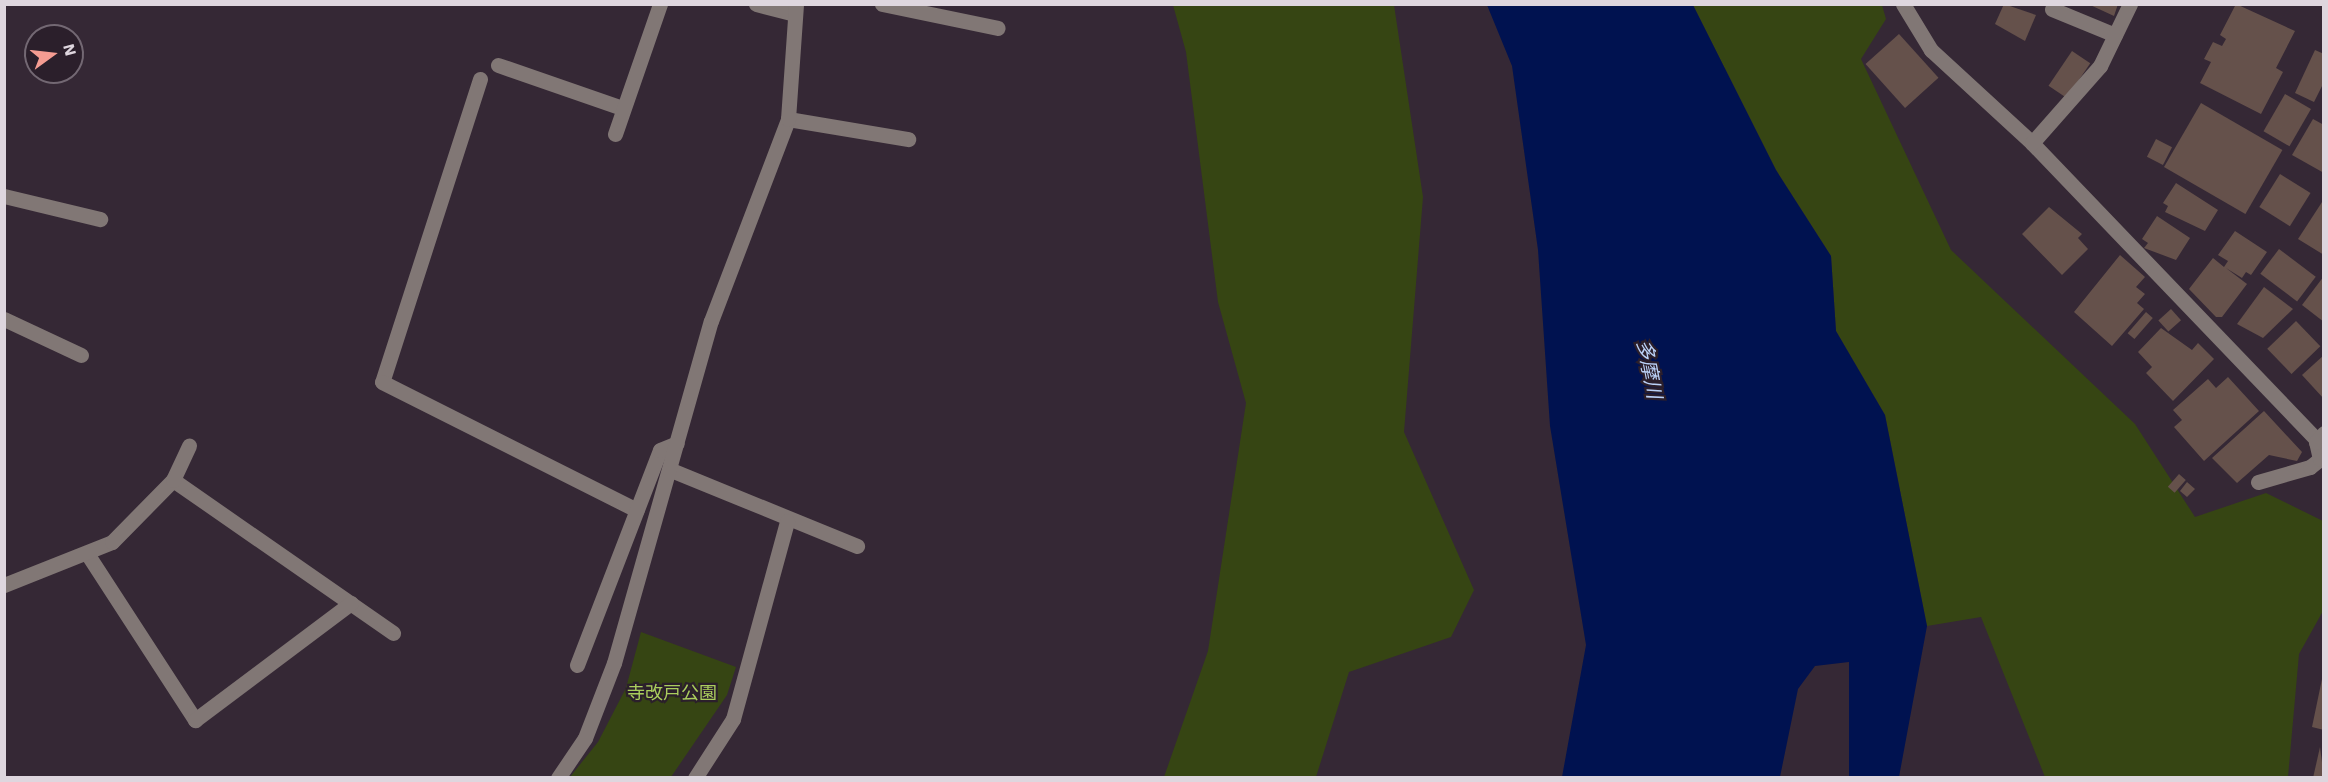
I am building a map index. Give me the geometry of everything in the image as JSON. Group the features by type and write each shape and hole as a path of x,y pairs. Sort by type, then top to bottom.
{"street":[{"path":"615,134 622,108 660,4"},
{"path":"558,777 585,738 614,663 671,470 711,321 788,119 795,9 756,4"},
{"path":"882,4 998,28"},
{"path":"1903,4 1931,50 2032,143 2321,441 2320,459 2310,467 2258,482"},
{"path":"2032,143 2100,66 2130,4"},
{"path":"2052,9 2115,35"},
{"path":"498,65 622,108"},
{"path":"480,79 382,382 637,510"},
{"path":"788,119 908,139"},
{"path":"4,196 100,219"},
{"path":"4,319 81,355"},
{"path":"578,665 660,450 678,443"},
{"path":"4,585 88,555 112,542 173,480 189,446"},
{"path":"671,470 787,520 857,546"},
{"path":"173,480 393,633"},
{"path":"695,777 733,719 787,520"},
{"path":"88,555 195,720 351,603"}],"green space":[{"path":"1173,5 1394,5 1423,197 1404,432 1474,590 1451,637 1349,672 1316,777 1164,777 1208,651 1246,403 1218,302 1186,52"},
{"path":"1693,5 1882,5 1886,19 1861,59 1951,250 2135,424 2195,517 2266,493 2323,521 2323,611 2299,654 2288,777 2045,777 1981,617 1927,626 1885,415 1836,331 1831,256 1776,170"},
{"name":"寺改戸公園","path":"641,632 736,667 727,695 671,777 570,777 598,742 626,688"}],"water":[{"name":"多摩川","path":"1487,5 1693,5 1776,170 1831,256 1836,331 1885,415 1927,626 1899,777 1849,777 1849,662 1815,666 1798,689 1780,777 1562,777 1586,645 1550,426 1538,250 1512,66"}],"building":[{"path":"2004,4 2036,15 2025,41 1995,24"},
{"path":"2088,4 2118,4 2114,16"},
{"path":"2236,4 2295,31 2276,68 2283,72 2261,114 2200,83 2211,62 2204,59 2213,42 2222,46 2226,39 2220,35"},
{"path":"1899,34 1938,78 1905,108 1866,64"},
{"path":"2315,50 2324,54 2324,82 2314,102 2295,93"},
{"path":"2072,51 2090,63 2067,98 2049,86"},
{"path":"2285,94 2311,109 2289,146 2264,131"},
{"path":"2201,103 2282,150 2245,214 2164,167"},
{"path":"2313,119 2324,125 2324,173 2292,155"},
{"path":"2156,139 2172,147 2163,165 2147,157"},
{"path":"2280,174 2311,193 2290,226 2259,207"},
{"path":"2176,183 2218,210 2205,231 2165,212 2168,206 2163,203"},
{"path":"2324,199 2324,255 2298,239"},
{"path":"2049,207 2082,234 2078,238 2088,249 2062,275 2022,234"},
{"path":"2157,216 2190,238 2176,260 2144,248 2148,243 2142,239"},
{"path":"2235,231 2267,252 2251,275 2246,272 2242,278 2226,268 2247,284 2222,317 2216,317 2189,289 2213,258 2224,267 2228,261 2218,255"},
{"path":"2279,249 2316,277 2297,301 2260,274"},
{"path":"2120,255 2145,277 2136,287 2145,294 2137,303 2144,309 2112,346 2074,312"},
{"path":"2324,276 2324,322 2302,305"},
{"path":"2264,287 2293,309 2263,338 2237,324"},
{"path":"2171,309 2181,320 2168,332 2158,320"},
{"path":"2146,312 2153,318 2134,339 2128,333"},
{"path":"2296,321 2320,346 2292,374 2267,349"},
{"path":"2161,328 2192,350 2198,343 2214,359 2173,401 2146,373 2152,367 2138,352"},
{"path":"2324,355 2324,399 2302,375"},
{"path":"2228,377 2259,411 2204,461 2174,427 2182,420 2173,410 2208,379 2216,388"},
{"path":"2264,411 2302,452 2297,461 2269,455 2237,483 2212,458"},
{"path":"2179,474 2186,480 2175,493 2168,487"},
{"path":"2187,482 2195,489 2187,497 2180,491"},
{"path":"2322,679 2324,679 2324,730 2312,727"},
{"path":"2320,747 2324,778 2313,778"}]}
